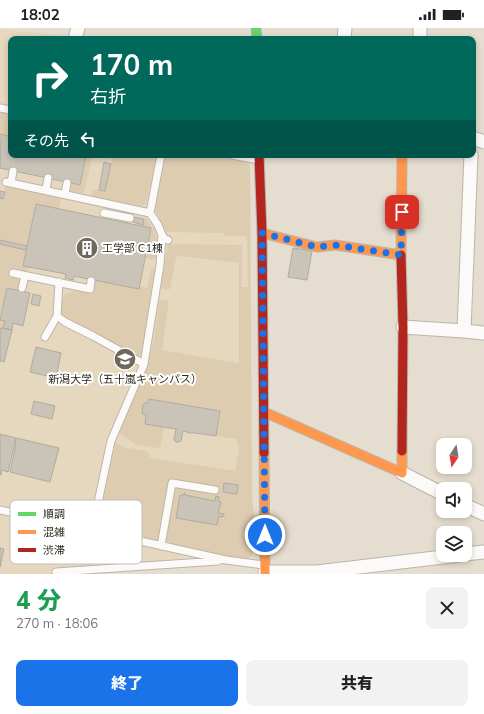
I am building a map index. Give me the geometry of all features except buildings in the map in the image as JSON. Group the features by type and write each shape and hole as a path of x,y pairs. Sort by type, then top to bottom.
{"street":[{"path":"259,158 262,233 265,570 317,572 436,558"},
{"path":"402,158 402,473"},
{"path":"464,330 470,158"},
{"path":"262,233 317,247 335,245 401,255"},
{"path":"403,327 464,330 484,333"},
{"path":"264,412 402,473 436,490"},
{"path":"472,508 484,514"},
{"path":"472,553 484,552"}],"lane":[{"path":"150,213 160,158"},
{"path":"14,171 9,182 150,213 165,237 144,364 111,441 99,500"},
{"path":"46,190 48,178"},
{"path":"65,194 67,183"},
{"path":"106,203 103,215 130,218"},
{"path":"12,273 28,274 77,282 90,289 91,282"},
{"path":"22,288 28,274"},
{"path":"45,337 57,316 56,279"},
{"path":"57,316 65,322 144,364"},
{"path":"162,546 172,483 215,490"},
{"path":"0,510 10,512"},
{"path":"142,542 265,570"},
{"path":"56,574 56,572 226,560"}],"shaded area":[{"name":"新潟大学（五十嵐キャンパス）","path":"0,29 67,36 8,36 8,158 250,158 252,492 255,542 254,551 251,557 244,559 187,549 183,560 142,563 142,500 10,500 10,564 118,564 52,568 53,574 0,574"},
{"path":"0,110 8,111 8,136 1,134 0,137"},
{"path":"86,158 91,158 84,192 79,194 71,192 71,183 80,185"},
{"path":"108,158 156,158 148,196 144,205 138,207 93,197 93,189 105,191 112,159"},
{"path":"165,158 230,158 245,161 250,167 252,492 255,534 251,557 244,559 224,557 142,538 142,500 103,500 116,443 126,448 147,451 151,458 235,471 239,448 236,439 216,436 220,411 149,399 148,403 143,405 142,413 164,427 160,447 156,448 137,445 119,433 132,399 146,370 154,340 159,301 166,300 169,302 162,350 239,363 239,263 180,256 176,257 170,289 164,289 161,286 168,244 242,245 242,287 248,287 247,236 224,236 224,233 166,232 156,212","holes":["224,483 238,486 237,494 223,492","184,493 185,495 215,501 219,497 218,501 221,502 218,513 224,516 219,516 217,525 176,518 180,495 184,495"]},
{"path":"8,186 61,197 59,209 36,204 27,246 0,240 0,198 3,199 5,188"},
{"path":"146,218 155,232 159,248 156,258 152,260 145,258 151,228 142,226 144,219"},
{"path":"0,244 26,250 23,265 28,267 27,272 11,269 9,277 20,280 20,287 19,291 7,288 0,320"},
{"path":"152,268 154,273 143,348 140,356 136,356 72,324 61,312 61,300 67,294 71,292 92,291 95,280 138,289 139,286 147,288"},
{"path":"0,320 5,321 3,328 0,328"}],"traffic: fast":[{"path":"256,28 257,36"}],"traffic: slow":[{"path":"262,233 317,247 335,245 401,255 402,158"},
{"path":"264,412 402,473 402,451"},
{"path":"264,453 265,574"}],"traffic: jam":[{"path":"259,158 262,233 264,453"},
{"path":"401,255 403,327 402,451"}],"place":[{"name":"工学部 C1棟","path":"87,248"},
{"name":"新潟大学（五十嵐キャンパス）","path":"125,359"}],"route":[{"path":"265,535 262,233 317,247 335,245 401,255 402,212"}]}
